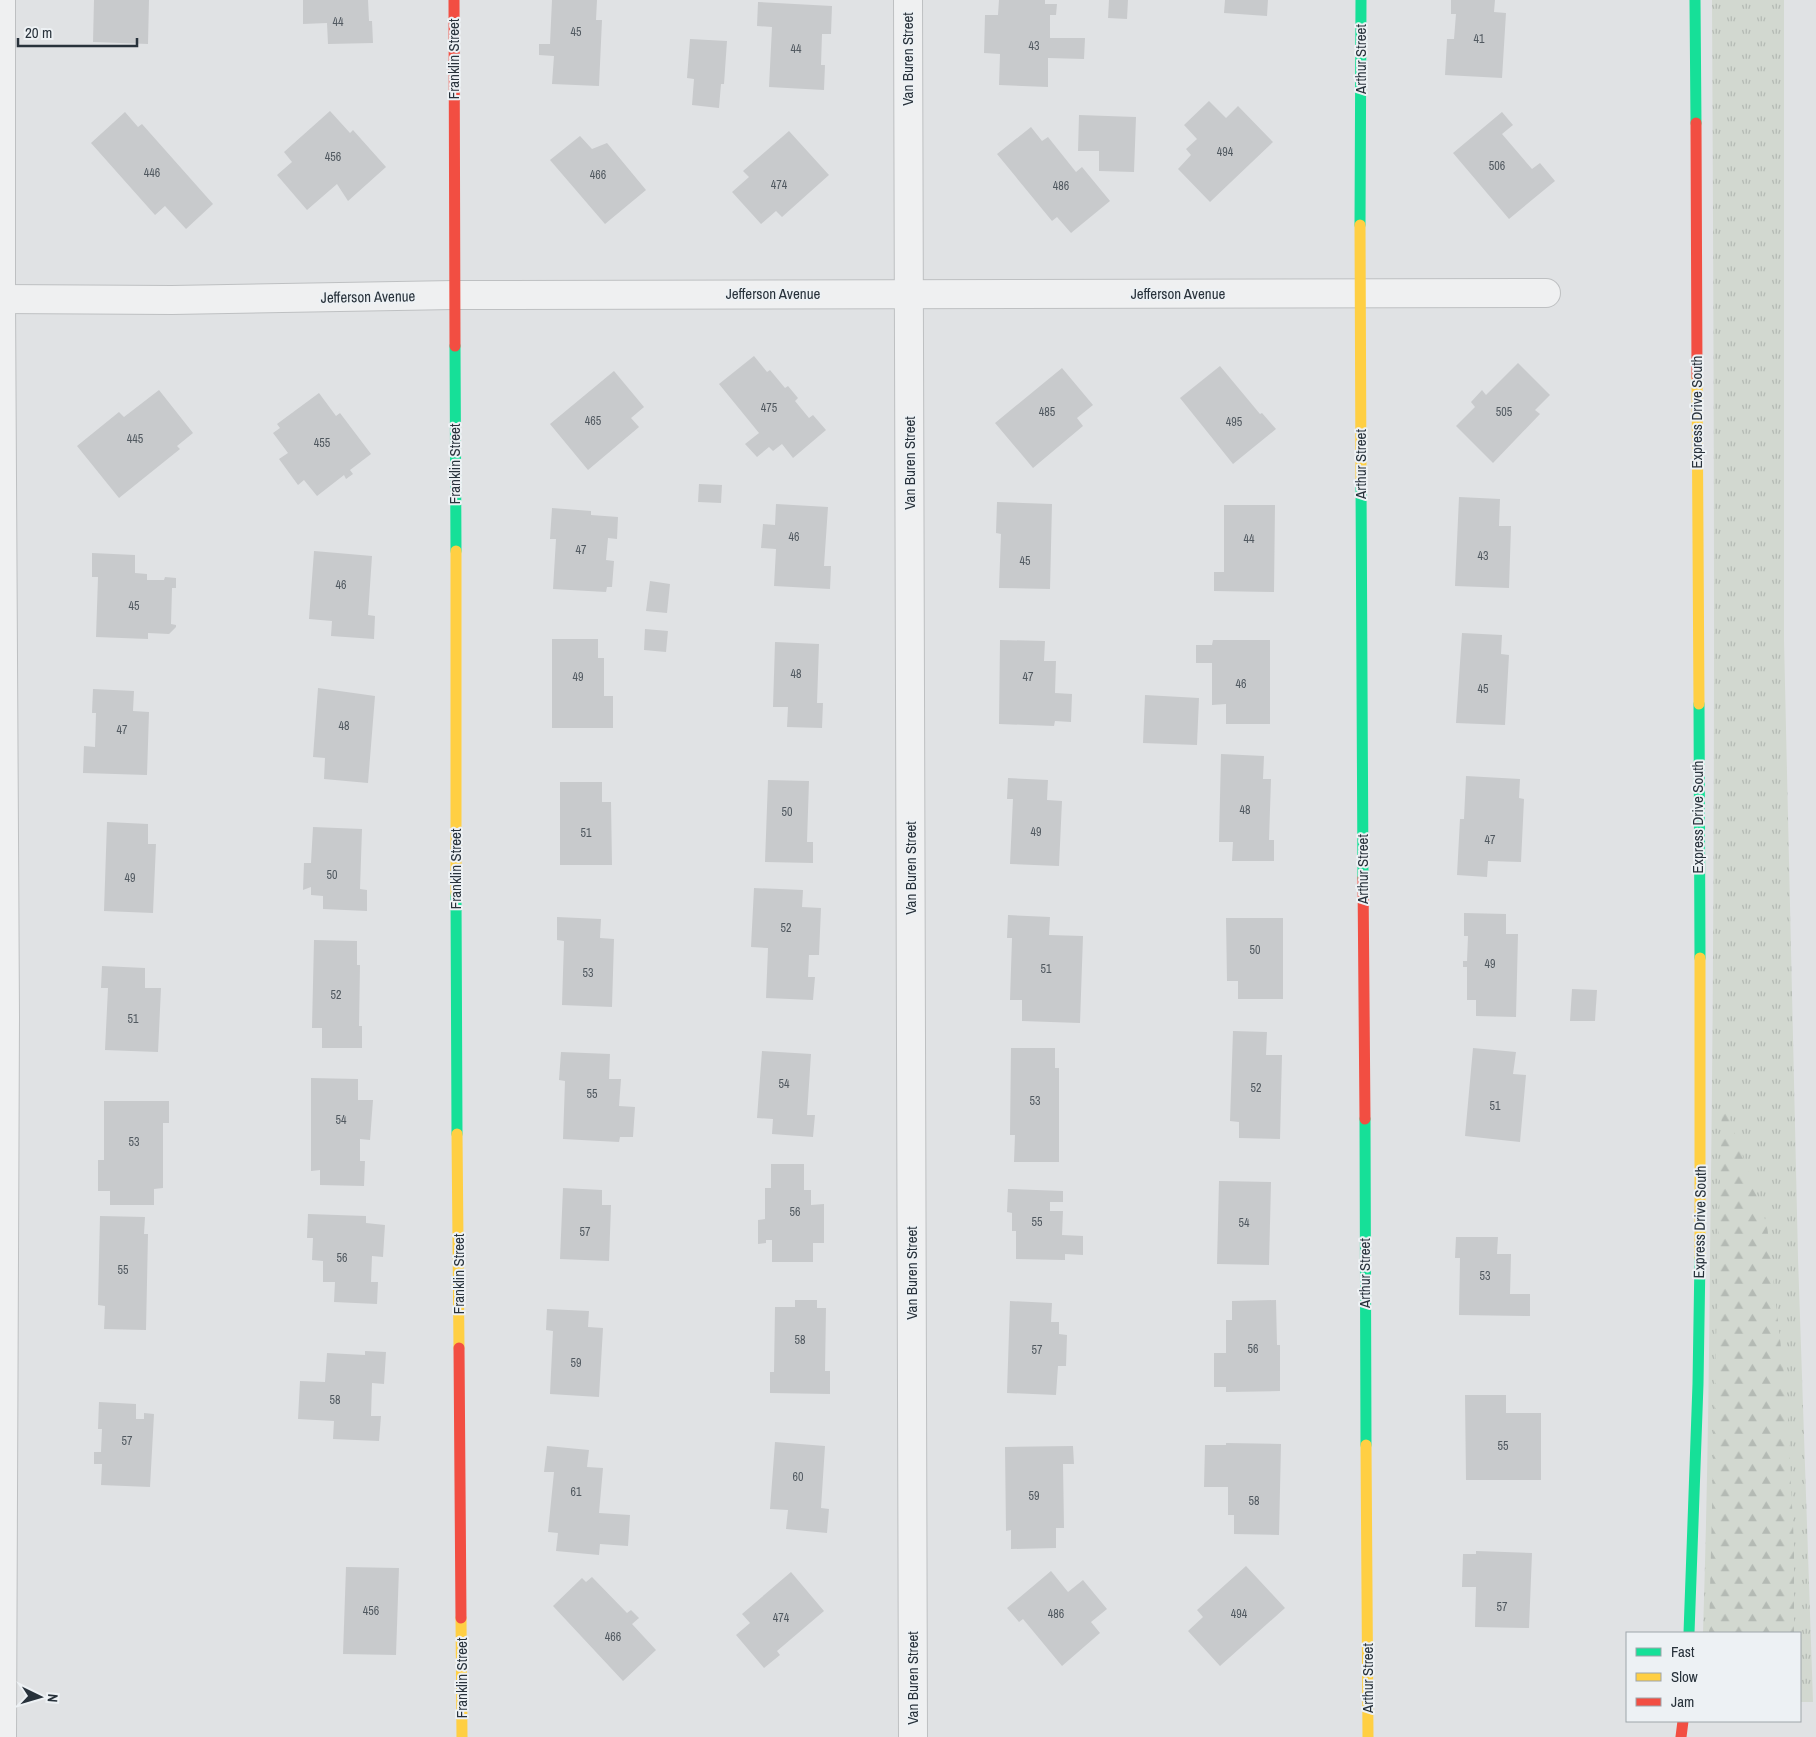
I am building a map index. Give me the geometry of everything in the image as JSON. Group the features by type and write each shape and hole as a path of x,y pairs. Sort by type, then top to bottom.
{"street":[{"path":"1,0 0,299 5,1016 2,1737"},
{"name":"Franklin Street","path":"454,0 457,1076 462,1737"},
{"name":"Van Buren Street","path":"908,0 913,1737"},
{"name":"Arthur Street","path":"1361,0 1360,294 1368,1737"},
{"name":"Express Drive South","path":"1689,1632 1698,1384 1701,1159 1695,0"},
{"name":"Jefferson Avenue","path":"0,299 172,300 454,296 1546,293"},
{"path":"1681,1737 1683,1722"}],"green space":[{"path":"1712,0 1784,0 1784,640 1798,1258 1813,1702 1801,1702 1801,1632 1703,1632 1712,1099 1714,471"},
{"path":"1722,1097 1767,1225 1787,1400 1794,1546 1794,1632 1709,1632"}],"building":[{"path":"94,0 149,0 148,44 93,42"},
{"path":"303,0 368,0 369,21 372,21 373,43 328,44 327,23 303,24"},
{"path":"552,0 597,0 596,20 602,20 599,86 552,84 554,56 539,55 539,44 550,44"},
{"path":"999,0 1045,0 1045,4 1057,4 1056,15 1050,15 1050,38 1085,38 1084,59 1048,58 1048,87 999,85 1000,54 984,53 985,15 998,15"},
{"path":"1109,0 1128,0 1127,19 1108,18"},
{"path":"1225,0 1268,0 1267,16 1224,13"},
{"path":"1451,0 1495,0 1494,12 1506,13 1502,78 1445,75 1447,39 1454,39 1456,14 1451,14"},
{"path":"758,2 832,6 831,34 822,34 821,65 825,65 824,90 769,87 772,27 757,26"},
{"path":"690,39 727,41 724,84 721,84 719,108 692,105 694,79 687,78"},
{"path":"1209,101 1226,118 1238,106 1273,142 1210,202 1178,169 1191,155 1186,149 1197,139 1184,125"},
{"path":"330,111 350,133 353,130 386,167 348,201 337,184 307,210 277,175 292,162 284,152"},
{"path":"125,112 138,127 142,124 213,204 186,229 165,206 155,215 91,143"},
{"path":"1502,112 1513,125 1502,134 1532,169 1540,163 1555,181 1509,219 1453,153"},
{"path":"1079,115 1136,117 1134,172 1099,171 1099,151 1078,151"},
{"path":"1031,127 1042,141 1048,137 1076,172 1082,167 1110,201 1071,233 1057,217 1052,221 997,154"},
{"path":"789,131 829,175 782,217 776,211 761,224 732,192 749,177 743,171"},
{"path":"580,136 592,149 607,143 646,190 605,224 550,160"},
{"path":"754,356 767,372 770,370 785,388 788,386 798,398 795,401 809,418 813,415 826,430 793,458 782,444 773,451 769,447 757,457 745,444 759,433 719,384"},
{"path":"1518,363 1550,395 1535,410 1540,414 1493,463 1456,426 1475,407 1471,402 1482,390 1486,395"},
{"path":"1220,366 1260,414 1262,413 1276,429 1233,464 1180,398"},
{"path":"1062,368 1093,405 1077,418 1083,426 1033,468 995,423"},
{"path":"614,371 644,407 631,418 639,427 588,470 550,424"},
{"path":"159,390 193,433 177,446 180,449 119,498 77,446 119,412 124,417"},
{"path":"319,393 336,416 340,413 371,454 350,470 353,474 346,479 344,475 317,496 304,480 298,485 279,459 288,453 273,433 280,428 277,424"},
{"path":"699,484 722,485 721,503 698,502"},
{"path":"1459,497 1500,499 1499,526 1511,526 1509,588 1455,586"},
{"path":"997,502 1052,504 1050,589 999,588 1001,534 996,533"},
{"path":"776,504 828,507 824,566 831,566 830,589 774,586 776,549 761,548 763,524 775,525"},
{"path":"1224,505 1275,505 1274,592 1214,591 1214,572 1224,572"},
{"path":"552,508 591,511 591,515 618,517 617,539 608,538 606,560 614,561 612,587 607,587 606,592 553,589 556,539 550,539"},
{"path":"314,551 372,556 368,615 375,616 374,639 331,636 332,621 309,619"},
{"path":"92,553 135,555 135,573 147,574 147,580 164,580 165,577 176,578 176,588 172,588 171,624 176,625 176,627 169,634 148,633 148,639 96,637 98,577 92,577"},
{"path":"650,581 670,584 667,613 646,611"},
{"path":"645,629 668,631 666,652 644,650"},
{"path":"1462,633 1502,635 1501,654 1509,655 1505,725 1456,723"},
{"path":"552,639 598,639 598,658 604,658 604,696 613,696 613,728 552,728"},
{"path":"1000,640 1045,641 1044,661 1056,661 1055,693 1072,694 1071,722 1055,721 1054,726 999,724"},
{"path":"1213,640 1270,640 1270,724 1226,724 1226,704 1212,705 1212,663 1196,663 1196,645 1212,645"},
{"path":"775,642 819,644 817,703 823,703 822,728 787,727 788,707 773,707"},
{"path":"318,688 375,696 368,783 324,779 325,758 313,757"},
{"path":"93,689 134,691 133,711 149,712 147,775 83,773 84,746 95,747 96,713 92,713"},
{"path":"1145,695 1199,698 1197,745 1143,743"},
{"path":"1221,754 1264,756 1263,779 1271,779 1269,840 1274,840 1274,861 1232,861 1233,842 1219,842"},
{"path":"1466,776 1520,779 1519,798 1524,799 1521,862 1488,861 1487,877 1457,875 1460,819 1464,819"},
{"path":"1008,778 1048,780 1047,800 1062,801 1059,866 1010,864 1013,799 1007,799"},
{"path":"768,780 809,781 807,842 813,842 813,863 765,862"},
{"path":"560,782 602,782 602,802 611,802 612,865 560,865"},
{"path":"107,822 148,824 148,844 156,844 153,913 104,911"},
{"path":"313,827 362,829 360,889 367,890 367,911 323,909 323,896 311,895 311,887 303,890 304,863 311,863"},
{"path":"754,888 803,890 802,907 821,908 819,955 809,955 808,977 815,977 813,1000 766,998 768,948 751,947"},
{"path":"1464,913 1506,914 1506,934 1518,934 1516,1017 1476,1016 1476,1000 1467,1000 1467,967 1463,967 1463,961 1467,961 1468,936 1464,936"},
{"path":"1008,915 1050,917 1049,935 1083,936 1080,1023 1022,1021 1022,1000 1010,1000 1012,938 1007,938"},
{"path":"557,917 601,919 600,938 614,939 612,1007 562,1005 564,941 557,940"},
{"path":"1226,918 1283,918 1283,999 1238,999 1238,981 1227,981"},
{"path":"314,940 357,941 357,965 360,965 359,1026 362,1026 362,1048 322,1048 322,1028 312,1028"},
{"path":"102,966 145,968 145,988 161,988 158,1052 105,1050 108,988 101,988"},
{"path":"1572,989 1597,990 1595,1021 1570,1021"},
{"path":"1233,1031 1267,1032 1266,1055 1282,1055 1280,1139 1239,1138 1239,1122 1230,1121"},
{"path":"1011,1048 1055,1048 1055,1068 1059,1068 1059,1162 1014,1162 1015,1135 1010,1135"},
{"path":"1473,1048 1516,1052 1513,1074 1526,1075 1520,1142 1465,1136"},
{"path":"762,1051 811,1054 807,1115 815,1115 813,1137 772,1134 773,1119 757,1118"},
{"path":"561,1052 610,1054 609,1079 621,1079 619,1106 635,1107 633,1137 620,1137 619,1142 563,1139 565,1081 559,1080"},
{"path":"311,1078 358,1079 358,1100 373,1100 370,1140 360,1139 360,1161 365,1161 364,1186 320,1185 320,1170 311,1171"},
{"path":"104,1101 169,1101 169,1123 163,1123 163,1188 154,1189 154,1205 110,1205 110,1191 98,1191 98,1160 104,1160"},
{"path":"771,1164 804,1164 804,1190 811,1190 811,1205 824,1204 824,1243 813,1243 813,1262 772,1262 772,1240 766,1240 766,1243 758,1244 758,1220 765,1219 765,1188 771,1188"},
{"path":"1219,1181 1271,1182 1269,1265 1217,1264"},
{"path":"563,1188 602,1190 602,1205 611,1205 609,1261 560,1259"},
{"path":"1008,1189 1063,1191 1063,1202 1050,1202 1050,1211 1063,1211 1062,1235 1083,1236 1083,1255 1065,1254 1065,1260 1016,1259 1016,1231 1012,1231 1012,1213 1007,1212"},
{"path":"308,1214 366,1216 366,1223 385,1225 383,1257 372,1256 371,1282 378,1282 377,1304 334,1302 335,1282 323,1282 323,1261 312,1260 313,1238 307,1238"},
{"path":"100,1216 145,1217 144,1234 148,1234 146,1330 104,1329 105,1306 98,1305"},
{"path":"1456,1237 1498,1237 1497,1254 1511,1254 1510,1294 1530,1294 1530,1316 1459,1315 1460,1258 1455,1258"},
{"path":"795,1300 817,1300 817,1308 826,1308 825,1371 830,1371 830,1394 770,1393 770,1372 774,1372 775,1307 795,1307"},
{"path":"1276,1300 1277,1345 1280,1345 1280,1391 1226,1392 1226,1387 1214,1387 1214,1353 1226,1353 1226,1320 1232,1320 1232,1301"},
{"path":"1010,1301 1052,1303 1051,1322 1059,1322 1059,1334 1067,1335 1066,1366 1058,1366 1056,1395 1007,1393"},
{"path":"547,1309 589,1311 588,1327 603,1328 599,1397 550,1394 553,1331 546,1330"},
{"path":"365,1351 386,1352 384,1384 372,1383 371,1416 381,1416 379,1441 333,1439 334,1421 298,1419 300,1381 325,1382 327,1353 365,1355"},
{"path":"1465,1395 1506,1395 1506,1413 1541,1413 1541,1480 1466,1480"},
{"path":"99,1402 136,1404 136,1419 144,1419 144,1413 154,1414 150,1487 101,1485 102,1464 94,1464 94,1452 101,1452 102,1429 98,1429"},
{"path":"775,1442 825,1446 821,1508 829,1509 827,1533 786,1529 788,1510 770,1509"},
{"path":"1226,1443 1281,1444 1279,1535 1234,1534 1234,1515 1228,1515 1228,1487 1204,1487 1205,1445 1226,1445"},
{"path":"547,1446 589,1450 587,1467 603,1468 599,1513 630,1515 628,1546 600,1544 599,1555 556,1551 558,1533 548,1532 554,1472 544,1472"},
{"path":"1073,1446 1074,1464 1063,1464 1064,1528 1056,1528 1056,1548 1011,1549 1011,1530 1006,1531 1005,1447"},
{"path":"1476,1551 1532,1553 1529,1628 1475,1627 1476,1587 1462,1587 1463,1554 1476,1554"},
{"path":"1246,1566 1285,1608 1220,1666 1188,1631 1203,1617 1197,1610"},
{"path":"346,1567 399,1568 396,1655 343,1654"},
{"path":"1051,1571 1068,1592 1083,1580 1107,1609 1091,1622 1100,1633 1062,1666 1023,1619 1019,1622 1007,1608"},
{"path":"791,1572 824,1611 777,1651 780,1655 764,1668 736,1635 750,1623 742,1614"},
{"path":"592,1577 627,1613 631,1610 639,1618 632,1624 656,1650 623,1681 553,1606 582,1578 586,1582"}],"traffic: fast":[{"path":"1360,225 1361,0"},
{"path":"1695,0 1696,123"},
{"path":"455,346 456,551"},
{"path":"1361,482 1363,878"},
{"path":"1699,704 1700,958"},
{"path":"456,894 457,1134"},
{"path":"1365,1119 1366,1445"},
{"path":"1689,1632 1698,1384 1700,1258"}],"traffic: slow":[{"path":"1360,225 1361,482"},
{"path":"1697,377 1699,704"},
{"path":"456,551 456,894"},
{"path":"1700,958 1700,1258"},
{"path":"457,1134 459,1348"},
{"path":"1366,1445 1368,1737"},
{"path":"461,1618 462,1737"}],"traffic: jam":[{"path":"454,0 455,346"},
{"path":"1696,123 1697,377"},
{"path":"1363,878 1365,1119"},
{"path":"459,1348 461,1618"},
{"path":"1681,1737 1683,1722"}]}
